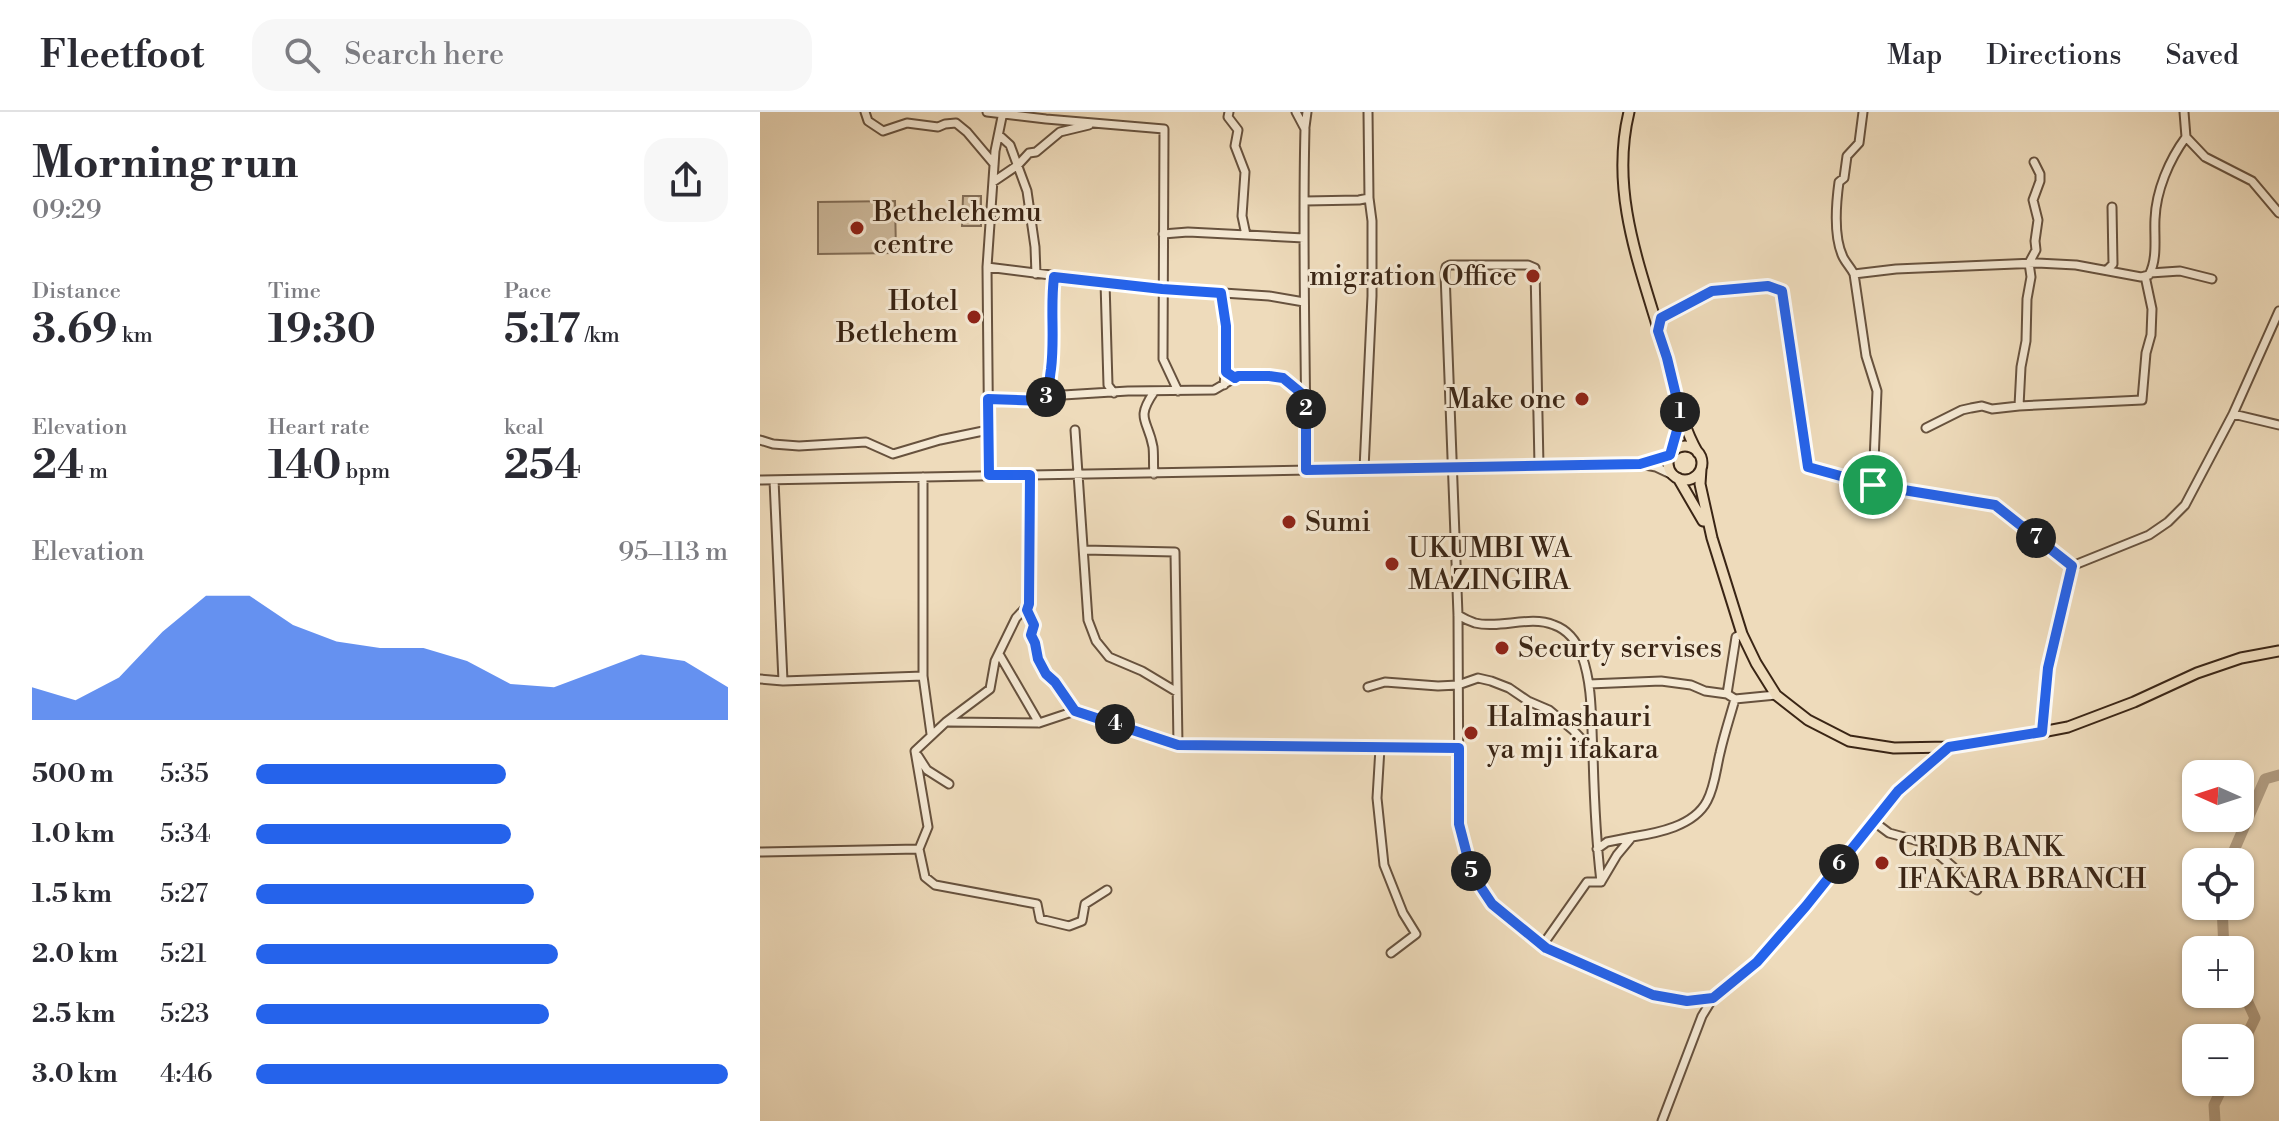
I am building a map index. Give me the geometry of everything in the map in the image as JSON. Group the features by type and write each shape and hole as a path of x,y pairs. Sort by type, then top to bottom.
{"main road":[{"path":"1629,112 1621,159 1624,198 1634,247 1681,416 1701,459 1702,494 1712,538 1742,634 1776,695 1821,728 1849,741 1894,748 1949,747 2068,727 2134,702 2197,673 2279,651"},
{"path":"1681,416 1668,464 1696,505 1712,538"},
{"path":"1671,454 1683,446 1698,453"},
{"path":"1677,477 1693,477 1701,469"}],"street":[{"path":"865,112 868,121 883,131 907,123 938,127 956,123 994,164"},
{"path":"987,112 1164,129 1163,359 1178,391"},
{"path":"1229,112 1228,117 1238,130 1235,146 1245,172 1242,216 1246,235"},
{"path":"1296,112 1305,129"},
{"path":"1306,470 1304,238 1307,112"},
{"path":"1364,469 1372,296 1368,112"},
{"path":"1863,112 1859,143 1847,156 1837,198 1841,254 1854,274 1866,356 1877,391 1873,485"},
{"path":"1926,428 1962,410 1982,406 1992,409 2142,400 2146,353 2151,335 2148,274 2153,267 2158,194 2186,137 2184,112"},
{"path":"989,475 987,267 994,164 1003,113"},
{"path":"993,182 1060,132 1090,124"},
{"path":"999,135 1010,145 1027,191 1036,274"},
{"path":"2186,137 2205,157 2252,181 2279,213"},
{"path":"2019,406 2031,277 2029,263 2036,250 2038,220 2033,200 2040,174 2034,162"},
{"path":"1305,201 1369,198"},
{"path":"2107,270 2113,264 2112,207"},
{"path":"1163,234 1188,232 1304,238"},
{"path":"1854,274 2029,263 2076,265 2141,277 2180,271 2212,279"},
{"path":"1539,466 1535,268 1528,265 1450,265 1445,273 1458,615 1459,824 1472,874 1492,904 1542,946 1653,995 1687,1001 1713,998"},
{"path":"987,267 1162,289 1269,296 1304,302"},
{"path":"988,399 1044,401 1047,396 1054,353 1054,277"},
{"path":"1105,282 1108,385 1114,393"},
{"path":"1658,331 1661,318 1712,291 1768,286 1782,291 1808,467 1873,485 1995,505 2072,566"},
{"path":"1221,293 1226,326 1224,385"},
{"path":"2072,566 2149,535 2185,505 2233,414 2279,311"},
{"path":"1226,372 1235,378"},
{"path":"1047,396 1214,390 1238,376 1269,376 1283,378 1306,397"},
{"path":"1154,392 1143,409 1144,424 1152,445 1154,474"},
{"path":"2233,414 2279,425"},
{"path":"760,440 799,446 866,442 893,454 988,430"},
{"path":"1075,430 1088,620 1096,641 1109,657 1142,671 1177,692"},
{"path":"1640,464 1671,454"},
{"path":"760,480 1640,464 1656,467 1677,477"},
{"path":"1030,475 1027,610 1034,625 1031,635 1046,674 1075,711"},
{"path":"923,477 923,676 931,734"},
{"path":"774,480 783,681"},
{"path":"1084,550 1175,552 1178,745"},
{"path":"2042,732 2048,668 2072,566"},
{"path":"915,751 931,734 990,689 995,661 1016,618 1029,604"},
{"path":"1458,615 1474,623 1554,624 1568,632 1575,641 1589,684 1601,882"},
{"path":"1727,694 1736,637 1742,634"},
{"path":"999,654 1039,723"},
{"path":"760,679 783,681 923,676"},
{"path":"1368,687 1385,682 1458,685 1478,678 1509,688 1549,710 1592,751"},
{"path":"1589,684 1681,682 1735,699 1776,695"},
{"path":"1597,849 1607,842 1666,831 1694,817 1707,803 1735,699"},
{"path":"946,722 1039,723 1075,711 1178,745 1459,748"},
{"path":"1662,1121 1702,1016 1713,998 1757,962 1898,791 1949,747"},
{"path":"1380,748 1377,798 1384,865 1403,913 1416,934 1391,953"},
{"path":"915,751 927,770 949,784"},
{"path":"915,751 928,827 919,849 925,877 935,885 1037,904 1040,919 1069,926 1082,921 1085,904 1107,890"},
{"path":"1873,821 1889,833 1930,847 1953,867 1960,879 1977,890"},
{"path":"1601,882 1632,837"},
{"path":"760,852 919,849"},
{"path":"1542,946 1587,882 1601,882"}],"shaded area":[{"path":"963,196 981,196 981,226 962,226"},
{"name":"Bethelehemu centre","path":"895,201 896,253 818,254 818,202"}],"waterway":[{"path":"2235,848 2265,779 2279,775"},
{"path":"2223,920 2223,936"},
{"path":"2250,1008 2255,1018 2252,1024"},
{"path":"2215,1121 2214,1105 2218,1096"}],"place":[{"name":"Bethelehemu centre","path":"857,228"},
{"name":"migration Office","path":"1533,276"},
{"name":"Hotel Betlehem","path":"974,317"},
{"name":"Make one","path":"1582,399"},
{"name":"Sumi","path":"1289,522"},
{"name":"UKUMBI WA MAZINGIRA","path":"1392,564"},
{"name":"Securty servises","path":"1502,648"},
{"name":"Halmashauri ya mji ifakara","path":"1471,733"},
{"name":"CRDB BANK IFAKARA BRANCH","path":"1882,863"}],"route":[{"path":"1054,277 1221,293 1226,326 1226,372 1235,378 1283,378 1306,397 1306,470 1640,464 1670,455 1679,430 1681,416 1658,331 1661,318 1712,291 1768,286 1782,291 1808,467 1873,485 1995,505 2072,566 2048,668 2042,732 1949,747 1898,791 1757,962 1713,998 1687,1001 1653,995 1546,948 1492,904 1472,874 1459,824 1459,748 1178,745 1075,711 1046,674 1031,635 1034,625 1027,610 1030,475 989,475 988,399 1044,401 1047,396 1054,353 1054,277"}]}
